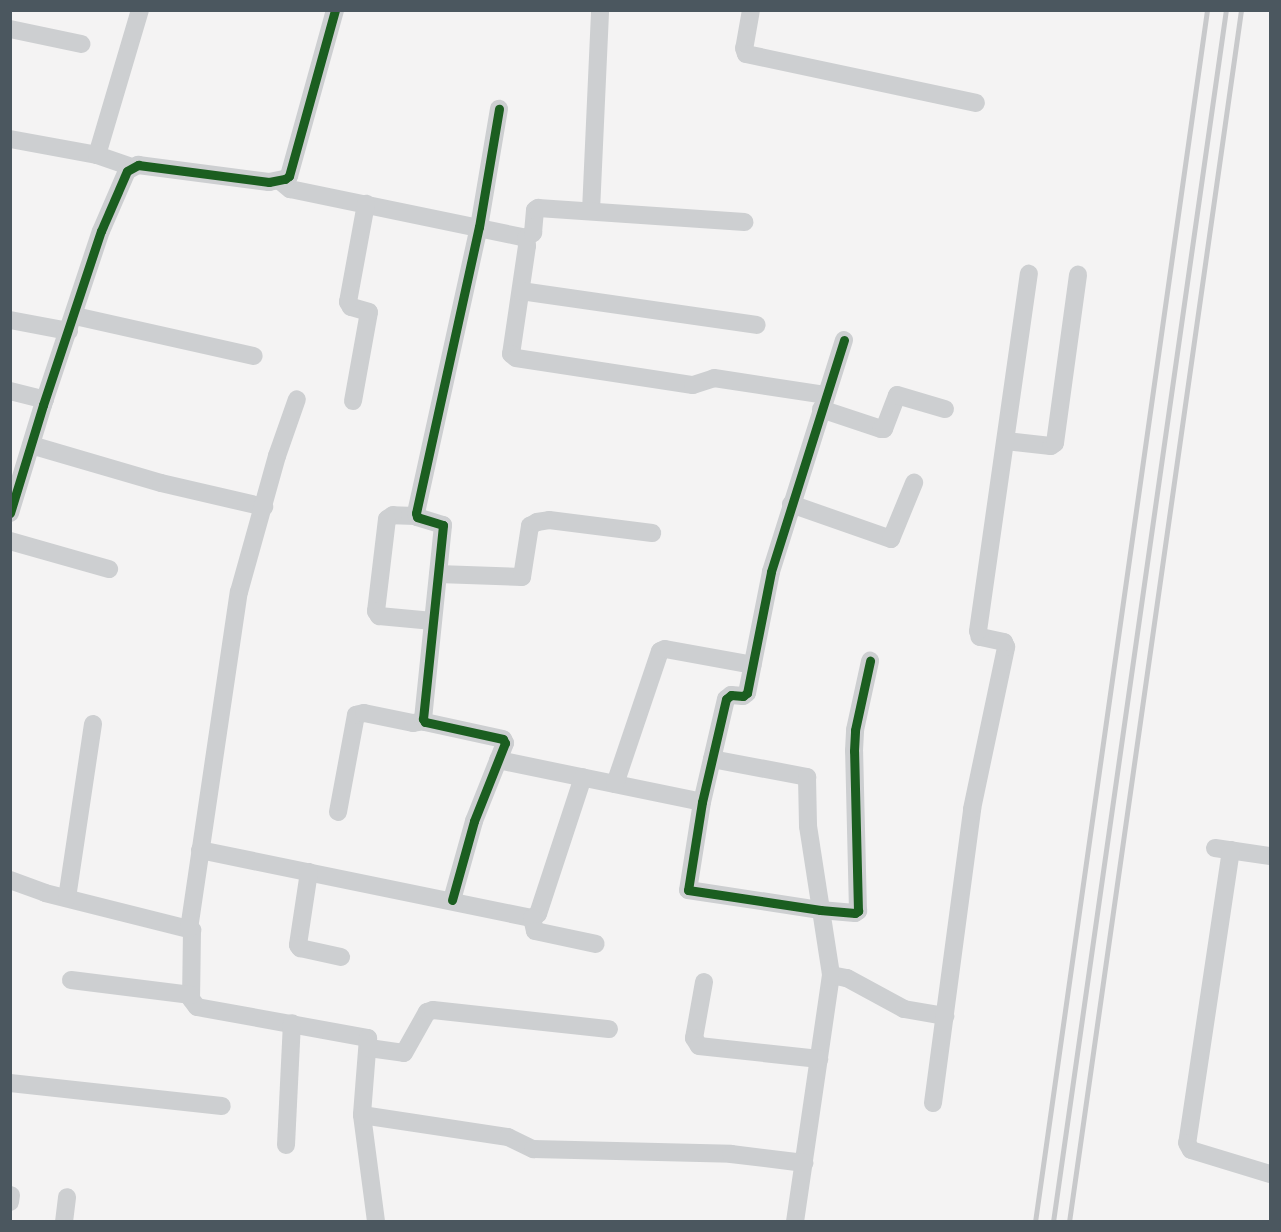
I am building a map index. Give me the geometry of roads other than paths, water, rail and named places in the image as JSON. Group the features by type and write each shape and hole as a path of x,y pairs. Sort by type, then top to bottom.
{"street":[{"path":"97,155 140,10"},
{"path":"10,513 101,231 127,171 138,165 269,183 289,176 335,10"},
{"path":"591,212 600,10"},
{"path":"751,10 744,48 746,54 976,103"},
{"path":"10,29 81,44"},
{"path":"416,516 479,227 499,109"},
{"path":"10,139 97,155 131,167"},
{"path":"280,181 290,189 526,238 533,233 538,208 745,222"},
{"path":"353,401 369,312 351,307 348,302 366,204"},
{"path":"526,238 521,291 511,354 516,358 693,385 714,378 823,402 881,429 884,429 897,395 945,409"},
{"path":"933,1103 972,809 1006,647 1004,642 980,637 978,631 1029,274"},
{"path":"1006,441 1051,446 1055,443 1078,275"},
{"path":"521,291 757,325"},
{"path":"10,320 72,324 254,356"},
{"path":"844,340 771,572 747,693 743,696 731,695 726,699 702,802 688,890 820,910 855,913 859,908 854,751 855,730 870,661"},
{"path":"10,391 45,400"},
{"path":"189,929 239,592 277,456 297,399"},
{"path":"31,445 161,483 264,507"},
{"path":"791,504 891,539 914,483"},
{"path":"424,721 443,522 416,516 393,515 387,519 376,611 379,616 433,621"},
{"path":"438,574 522,577 530,526 537,522 549,520 652,533"},
{"path":"10,541 109,569"},
{"path":"615,784 660,651 665,649 753,665"},
{"path":"338,812 356,715 364,713 413,723 424,721 502,739 505,743 474,821 452,900"},
{"path":"67,898 93,724"},
{"path":"712,759 807,777 808,826 831,975 795,1221"},
{"path":"498,760 702,802"},
{"path":"200,850 532,918 538,914 583,777"},
{"path":"1270,856 1223,849 1187,1143 1191,1150 1270,1174"},
{"path":"309,872 298,945 341,957"},
{"path":"10,880 67,898 189,929 194,935 191,995 196,1007 365,1036 370,1042 362,1115 376,1221"},
{"path":"532,918 535,931 596,944"},
{"path":"831,975 847,978 904,1009 945,1016"},
{"path":"71,980 191,995"},
{"path":"704,982 694,1038 699,1046 819,1059"},
{"path":"369,1048 404,1053 427,1012 433,1010 609,1029"},
{"path":"286,1145 292,1023"},
{"path":"10,1083 222,1106"},
{"path":"362,1115 508,1137 533,1149 731,1155 804,1163"},
{"path":"64,1221 67,1197"}],"railway":[{"path":"1035,1222 1207,10"},
{"path":"1053,1222 1226,10"},
{"path":"1069,1222 1241,10"}]}
